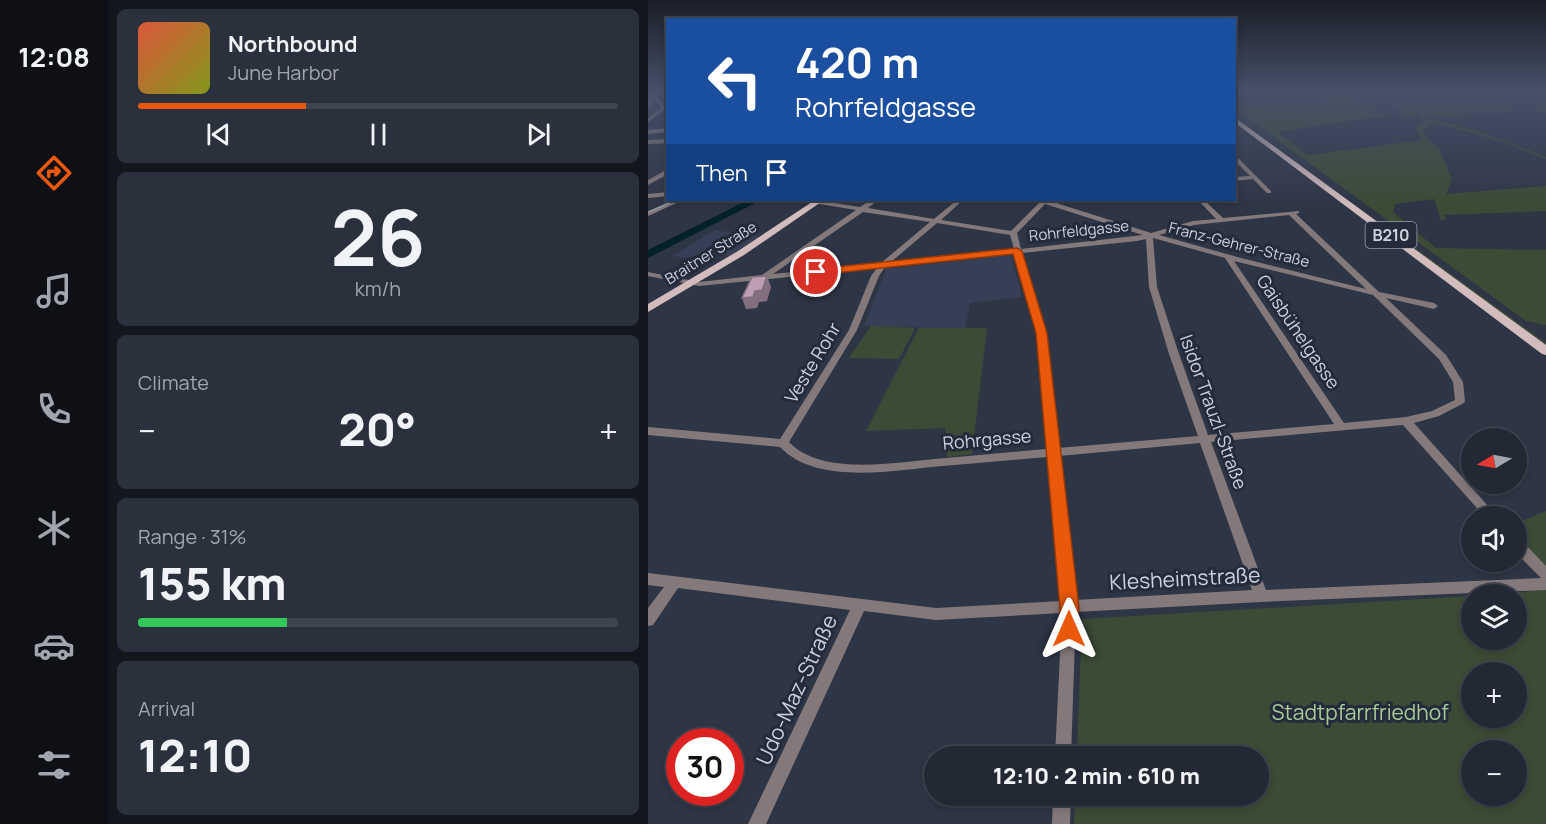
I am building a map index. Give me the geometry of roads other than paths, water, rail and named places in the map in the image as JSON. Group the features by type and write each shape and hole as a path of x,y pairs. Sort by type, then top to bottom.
{"main road":[{"name":"B210","path":"1248,129 1546,351"},
{"name":"B210","path":"1257,129 1546,339"},
{"name":"Braitner Straße","path":"648,309 694,283 817,201"}],"street":[{"path":"648,132 666,130"},
{"path":"648,142 666,141"},
{"path":"1236,158 1269,192"},
{"path":"648,183 666,172"},
{"path":"1236,179 1255,177"},
{"path":"648,196 666,194"},
{"path":"648,214 678,201"},
{"path":"817,201 1013,233"},
{"path":"762,278 873,201"},
{"name":"Veste Rohr","path":"783,443 852,330 875,276 883,265 959,201"},
{"path":"1013,233 1041,201"},
{"name":"Franz-Gehrer-Straße","path":"1045,201 1149,236 1379,295 1434,306"},
{"path":"1202,201 1221,220"},
{"name":"Rohrfeldgasse","path":"648,274 694,283 762,278 1149,236 1193,223 1294,212 1379,295"},
{"path":"1013,233 1041,333 1070,608 1064,746"},
{"name":"Isidor Trauzl-Straße","path":"1149,236 1153,287 1185,387 1261,596"},
{"name":"Gaisbühelgasse","path":"1227,256 1341,426"},
{"name":"Rohrgasse","path":"648,431 783,443 787,448 814,462 862,469 1406,421 1452,407 1460,401 1458,382 1443,357 1379,295"},
{"path":"1406,421 1482,506"},
{"path":"1527,555 1546,575"},
{"name":"Klesheimstraße","path":"648,579 936,614 1261,596 1546,584"},
{"path":"648,620 674,583"},
{"name":"Udo-Maz-Straße","path":"757,824 860,606"},
{"path":"1061,824 1062,806"}],"tram line":[{"path":"648,212 674,201"}],"park label":[{"name":"Stadtpfarrfriedhof","path":"1360,713"}]}
